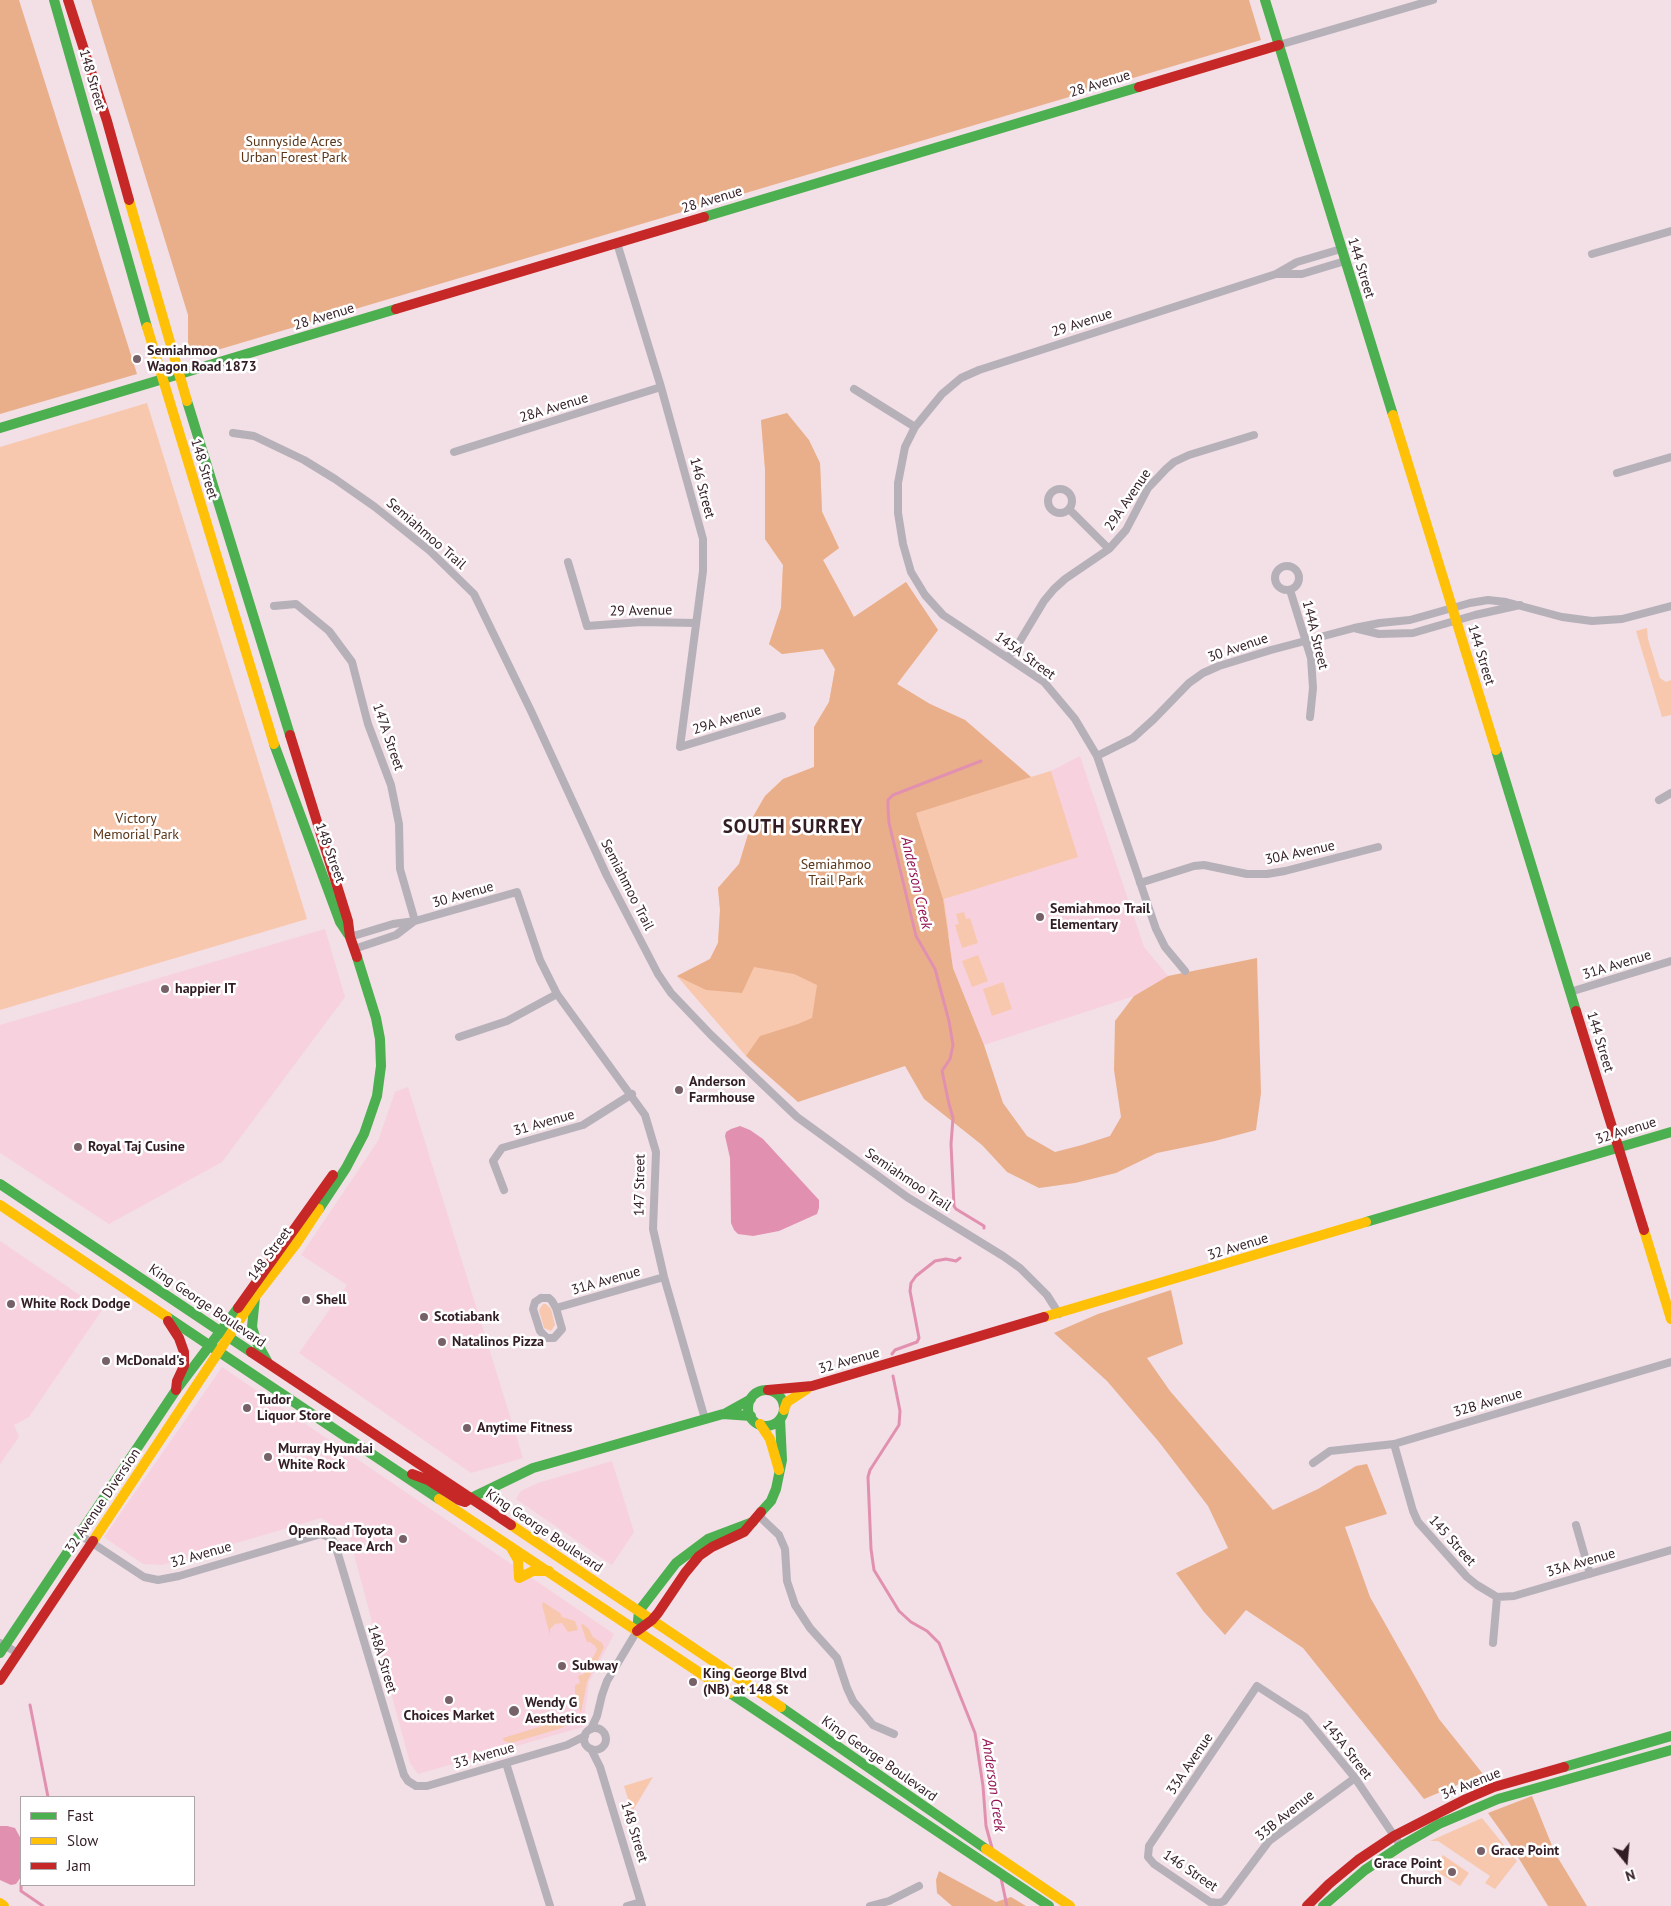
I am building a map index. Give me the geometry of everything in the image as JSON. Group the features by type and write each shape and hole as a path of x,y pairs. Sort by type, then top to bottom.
{"main road":[{"name":"148 Street","path":"54,0 162,380 270,729 340,922 350,937"},
{"name":"148 Street","path":"68,0 107,121 179,375 348,921 350,937 376,1018 380,1039 381,1066 377,1096 364,1134 346,1168 296,1244 224,1334"},
{"name":"144 Street","path":"1265,0 1671,1319"},
{"name":"28 Avenue","path":"0,428 1279,45"},
{"name":"32 Avenue","path":"768,1390 812,1386 1671,1132"},
{"name":"148 Street","path":"224,1334 364,1134"},
{"name":"King George Boulevard","path":"0,1184 639,1611 1070,1906"},
{"name":"King George Boulevard","path":"0,1204 1049,1906"},
{"path":"255,1297 252,1327 257,1343 269,1364"},
{"path":"164,1315 179,1338 184,1352 184,1366 177,1381 176,1390"},
{"name":"32 Avenue Diversion","path":"0,1680 92,1542 224,1334"},
{"name":"32 Avenue Diversion","path":"1,1649 80,1535 176,1390 214,1349"},
{"name":"32 Avenue","path":"782,1415 787,1402 812,1386"},
{"path":"394,1468 428,1480 465,1502 497,1484 533,1468 723,1414 751,1399 759,1392 768,1390 781,1397 784,1406 782,1415 782,1460 774,1496 744,1532 712,1547 699,1556 691,1564 652,1620 637,1631"},
{"path":"751,1399 749,1409 751,1416 760,1424 770,1439 780,1474"},
{"path":"723,1414 751,1416"},
{"path":"760,1424 772,1424 782,1415"},
{"path":"637,1631 639,1611 670,1569 691,1550 714,1535 757,1518"},
{"path":"510,1545 518,1560 520,1578 533,1571 548,1571"},
{"name":"34 Avenue","path":"1307,1906 1329,1884 1358,1860 1394,1836 1450,1807 1494,1787 1671,1736"},
{"name":"34 Avenue","path":"1324,1906 1335,1894 1365,1870 1439,1824 1498,1799 1671,1750"},
{"path":"0,1903 4,1906"}],"street":[{"name":"28 Avenue","path":"1279,45 1433,0"},
{"path":"1592,254 1671,231"},
{"name":"146 Street","path":"617,243 661,387 703,539 703,570 680,747"},
{"name":"29 Avenue","path":"915,427 942,394 961,378 979,370 1276,274 1297,262 1341,249"},
{"name":"29 Avenue","path":"1276,274 1302,274 1345,261"},
{"name":"28A Avenue","path":"454,452 661,387"},
{"path":"854,389 915,427"},
{"name":"145A Street","path":"915,427 905,447 898,483 898,513 903,544 911,572 925,595 943,615 1044,682 1075,719 1097,756 1156,928 1165,947 1185,971"},
{"name":"Semiahmoo Trail","path":"233,433 254,436 304,460 335,479 375,507 430,551 474,594 531,711 607,876 658,974 672,993 711,1035 797,1118 907,1197 1020,1268 1047,1295 1059,1314"},
{"name":"29A Avenue","path":"1008,657 1017,646 1044,601 1054,589 1065,579 1109,549 1132,522 1148,488 1174,462 1188,455 1254,435"},
{"path":"1617,473 1671,457"},
{"path":"1069,509 1109,549"},
{"name":"29 Avenue","path":"568,562 586,626 642,622 696,623"},
{"name":"144A Street","path":"1290,590 1306,640 1313,674 1310,717"},
{"name":"30 Avenue","path":"1097,756 1133,738 1189,683 1203,673 1219,666 1306,640 1354,628 1403,621 1488,600 1506,602 1562,617 1592,621 1622,619 1671,606"},
{"name":"147A Street","path":"274,606 296,604 329,631 352,662 368,724 391,785 399,824 400,869 415,921"},
{"name":"30 Avenue","path":"1354,628 1379,634 1405,634 1520,606"},
{"path":"1403,621 1405,634"},
{"name":"29A Avenue","path":"680,747 782,716"},
{"path":"1659,800 1671,793"},
{"name":"30A Avenue","path":"1140,883 1204,864 1246,874 1267,874 1378,847"},
{"name":"30 Avenue","path":"350,937 518,892"},
{"name":"147 Street","path":"518,892 540,960 557,994 632,1094 645,1115 656,1152 653,1229 664,1277 705,1419"},
{"name":"30 Avenue","path":"354,948 396,935 415,921"},
{"name":"31A Avenue","path":"1570,992 1671,961"},
{"path":"459,1037 507,1021 557,994"},
{"name":"31 Avenue","path":"504,1190 494,1161 502,1148 583,1125 632,1094"},
{"name":"31A Avenue","path":"556,1308 664,1277"},
{"name":"31A Avenue","path":"545,1298 552,1301 556,1308 562,1329 558,1336 547,1338 540,1331 534,1306 538,1300 545,1298"},
{"name":"32B Avenue","path":"1314,1462 1333,1450 1394,1444 1671,1362"},
{"name":"145 Street","path":"1394,1444 1412,1511 1418,1522 1467,1577 1497,1597"},
{"path":"757,1518 777,1531 784,1549 788,1586 796,1605 810,1628 838,1658 853,1702 873,1725 894,1734"},
{"path":"1576,1525 1590,1574"},
{"name":"32 Avenue","path":"80,1535 144,1577 158,1580 179,1576 321,1534 331,1538 336,1544"},
{"name":"148A Street","path":"336,1544 404,1775 408,1780"},
{"name":"33A Avenue","path":"1497,1597 1514,1596 1671,1550"},
{"path":"1493,1643 1497,1597"},
{"path":"597,1716 600,1729 606,1738 606,1743 601,1749 590,1748 584,1741 585,1736 591,1729 597,1716 607,1681 637,1631"},
{"path":"1,1649 18,1653"},
{"path":"1,1649 11,1663"},
{"name":"145A Street","path":"1257,1686 1305,1717 1355,1778 1401,1846"},
{"name":"33A Avenue","path":"1148,1857 1149,1846 1257,1686"},
{"path":"591,1729 600,1729"},
{"name":"33 Avenue","path":"408,1780 416,1786 427,1786 568,1745 585,1736"},
{"name":"33 Avenue","path":"568,1745 590,1748"},
{"name":"148 Street","path":"590,1748 600,1767 641,1904"},
{"name":"148 Street","path":"600,1767 601,1749"},
{"path":"506,1763 550,1906"},
{"name":"33B Avenue","path":"1219,1903 1224,1901 1269,1841 1355,1778"},
{"name":"146 Street","path":"1148,1857 1154,1864 1210,1902 1219,1903"},
{"path":"870,1906 889,1900 919,1886"},
{"path":"627,1906 641,1904"}],"shaded area":[{"name":"Semiahmoo Trail Elementary","path":"1080,756 1144,947 1168,976 1134,996 984,1045 953,968 943,899 916,813 1051,771"},
{"path":"325,929 345,997 222,1162 109,1224 0,1153 0,1025"},
{"path":"408,1087 523,1458 471,1473 299,1353 347,1285 301,1255 378,1141 395,1092"},
{"path":"740,1126 763,1139 819,1200 817,1214 779,1231 753,1236 738,1234 734,1230 731,1223 730,1158 725,1136 726,1132"},
{"path":"0,1241 102,1310 29,1417 14,1425 19,1437 0,1464"},
{"path":"222,1367 614,1634 589,1682 583,1727 418,1774 410,1763 349,1536 321,1518 162,1565 143,1564 104,1537"},
{"path":"612,1461 634,1532 612,1565 516,1499 521,1491 538,1483"},
{"path":"0,1826 7,1826 15,1828 20,1837 20,1878 16,1884 11,1885 0,1880"}],"green space":[{"path":"0,0 19,0 137,374 0,414"},
{"name":"Sunnyside Acres Urban Forest Park","path":"91,0 1249,0 1261,40 197,356 188,348 188,315"},
{"name":"Victory Memorial Park","path":"147,403 307,919 0,1010 0,447"},
{"name":"Semiahmoo Trail Park","path":"787,413 809,440 820,463 822,512 839,548 823,560 854,617 906,582 938,630 897,684 930,704 965,720 1031,777 916,813 943,899 953,968 984,1045 1003,1103 1027,1136 1055,1152 1110,1136 1121,1117 1114,1070 1115,1021 1134,996 1168,976 1257,958 1261,1093 1256,1130 1157,1153 1116,1173 1075,1183 1039,1188 1007,1172 982,1145 924,1099 905,1066 798,1102 746,1056 760,1036 812,1018 817,985 794,974 754,967 742,993 706,990 677,976 710,959 718,943 720,910 718,888 739,864 754,815 765,796 783,779 814,767 814,727 829,702 835,669 823,649 782,654 769,644 781,608 783,565 765,539 765,469 761,420"},
{"name":"Semiahmoo Trail Park","path":"761,420 820,463 822,511 839,548 823,560 854,617 906,582 938,630 897,684 930,704 965,720 1031,777 1051,771 1078,857 944,899 949,935 771,1078 746,1056 677,976 710,959 718,943 720,910 718,888 739,864 754,815 765,796 783,779 814,767 814,727 829,702 835,669 823,649 782,654 769,644 781,608 783,565 765,539 765,469"},
{"path":"1647,628 1648,639 1660,678 1666,682 1671,680 1671,715 1662,717 1636,631"},
{"path":"964,912 966,919 970,918 978,943 962,948 955,925 959,924 956,914"},
{"path":"978,955 988,981 972,987 962,961"},
{"path":"1003,982 1012,1009 992,1016 983,989"},
{"path":"1171,1290 1183,1344 1147,1358 1170,1391 1273,1510 1318,1489 1356,1466 1367,1464 1387,1514 1345,1527 1370,1597 1439,1719 1483,1774 1424,1799 1303,1648 1246,1610 1225,1635 1204,1612 1176,1573 1228,1548 1208,1506 1159,1442 1107,1381 1054,1333 1098,1314"},
{"path":"543,1304 546,1304 551,1309 555,1325 551,1331 544,1328 539,1310"},
{"path":"543,1602 560,1613 562,1617 575,1621 578,1630 568,1632 562,1623 555,1624 550,1629 550,1635 542,1605"},
{"path":"583,1624 604,1647 587,1682 581,1713 575,1696 575,1685 580,1683 578,1676 584,1674 581,1665 590,1662 597,1650 590,1642 587,1642 581,1625"},
{"path":"572,1717 570,1723 559,1729 511,1743 504,1741 503,1738"},
{"path":"653,1777 632,1812 624,1786"},
{"path":"1532,1796 1555,1853 1587,1906 1548,1906 1510,1844 1488,1813"},
{"name":"Grace Point","path":"1482,1818 1517,1861 1495,1889 1485,1883 1490,1876 1438,1841 1430,1841"},
{"name":"Grace Point Church","path":"1443,1855 1469,1873 1460,1886 1434,1870"},
{"path":"939,1871 996,1902 1011,1897 1026,1906 952,1906 937,1893 936,1880"}],"waterway":[{"name":"Anderson Creek","path":"981,761 893,795 888,800 888,808 889,823 916,936 935,969 949,1021 953,1045 950,1059 942,1071 953,1118 951,1144 954,1206 984,1226 984,1228"},
{"name":"Anderson Creek","path":"892,1354 895,1350 917,1342 919,1338 910,1291 911,1283 916,1276 935,1261 946,1259 956,1261 960,1258"},
{"name":"Anderson Creek","path":"893,1376 900,1411 899,1425 870,1470 868,1477 871,1549 874,1570 899,1611 911,1622 927,1631 939,1643 975,1733 983,1786 986,1826 992,1848"},
{"path":"30,1705 48,1796"},
{"name":"Anderson Creek","path":"1001,1878 1007,1906"},
{"path":"21,1886 21,1891 43,1906"}],"traffic: fast":[{"path":"54,0 147,327"},
{"path":"1265,0 1393,415"},
{"path":"704,217 1139,87"},
{"path":"0,428 396,309"},
{"path":"187,401 290,735"},
{"path":"274,744 340,922 348,934"},
{"path":"1496,750 1576,1011"},
{"path":"319,1209 346,1168 364,1134 377,1096 381,1066 380,1039 376,1018 357,957"},
{"path":"1366,1222 1671,1132"},
{"path":"0,1184 251,1352"},
{"path":"255,1297 252,1327 257,1343 267,1361"},
{"path":"0,1653 176,1390 238,1308"},
{"path":"167,1317 439,1499"},
{"path":"766,1390 778,1396 784,1408 778,1420 766,1426 754,1420 748,1408 754,1396 766,1390"},
{"path":"724,1414 751,1399"},
{"path":"471,1498 533,1468 723,1414 751,1416"},
{"path":"761,1512 771,1501 776,1489 782,1460 780,1419"},
{"path":"637,1631 639,1611 676,1563 708,1539 753,1522"},
{"path":"730,1693 1049,1906"},
{"path":"781,1707 986,1849"},
{"path":"1564,1767 1671,1736"},
{"path":"1323,1906 1365,1870 1439,1824 1498,1799 1671,1750"}],"traffic: slow":[{"path":"129,200 187,401"},
{"path":"147,327 274,744"},
{"path":"1393,415 1496,750"},
{"path":"0,1205 167,1317"},
{"path":"93,1541 255,1297 296,1244 319,1209"},
{"path":"1044,1317 1366,1222"},
{"path":"1644,1230 1671,1319"},
{"path":"784,1410 787,1402 807,1389"},
{"path":"760,1424 770,1439 779,1470"},
{"path":"439,1499 730,1693"},
{"path":"511,1525 781,1707"},
{"path":"510,1546 518,1560 519,1578 533,1571 549,1571"},
{"path":"986,1849 1070,1906"},
{"path":"0,1903 4,1906"}],"traffic: jam":[{"path":"68,0 107,121 129,200"},
{"path":"1139,87 1279,45"},
{"path":"396,309 704,217"},
{"path":"290,735 348,921 350,937 357,957"},
{"path":"1576,1011 1644,1230"},
{"path":"238,1308 333,1175"},
{"path":"768,1390 812,1386 1044,1317"},
{"path":"168,1321 179,1338 184,1352 184,1366 177,1381 176,1390"},
{"path":"251,1352 511,1525"},
{"path":"412,1474 428,1480 459,1500 465,1502 471,1498"},
{"path":"637,1631 658,1613 699,1556 712,1547 744,1532 761,1512"},
{"path":"0,1680 93,1541"},
{"path":"1307,1906 1329,1884 1358,1860 1394,1836 1466,1799 1494,1787 1564,1767"}],"place":[{"name":"Semiahmoo Wagon Road 1873","path":"137,359"},
{"name":"Semiahmoo Trail Elementary","path":"1040,917"},
{"name":"happier IT","path":"165,989"},
{"name":"Anderson Farmhouse","path":"679,1090"},
{"name":"Royal Taj Cusine","path":"78,1147"},
{"name":"Shell","path":"306,1300"},
{"name":"White Rock Dodge","path":"11,1304"},
{"name":"Scotiabank","path":"424,1317"},
{"name":"Natalinos Pizza","path":"442,1342"},
{"name":"McDonald's","path":"106,1361"},
{"name":"Tudor Liquor Store","path":"247,1408"},
{"name":"Anytime Fitness","path":"467,1428"},
{"name":"Murray Hyundai White Rock","path":"268,1457"},
{"name":"OpenRoad Toyota Peace Arch","path":"403,1539"},
{"name":"Subway","path":"562,1666"},
{"name":"King George Blvd (NB) at 148 St","path":"693,1682"},
{"name":"Choices Market","path":"449,1700"},
{"name":"Wendy G Aesthetics","path":"514,1711"},
{"name":"Grace Point","path":"1481,1851"},
{"name":"Grace Point Church","path":"1452,1872"}],"district":[{"name":"SOUTH SURREY","path":"793,828"}]}
